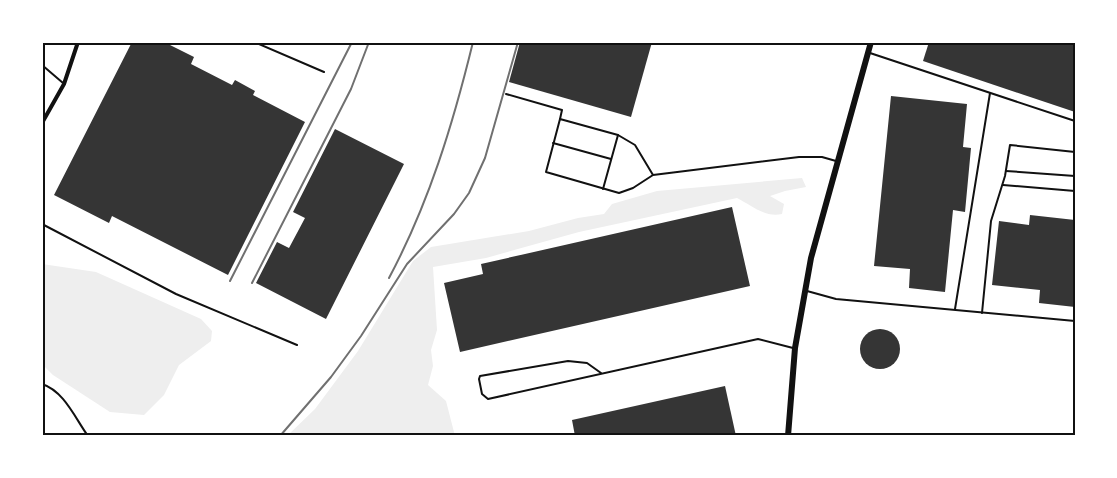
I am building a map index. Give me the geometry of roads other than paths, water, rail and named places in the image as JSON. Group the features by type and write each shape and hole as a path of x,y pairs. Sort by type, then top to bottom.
{"main road":[{"path":"788,436 795,348 811,258 871,42"}],"street":[{"path":"42,123 64,84 78,42"}],"lane":[{"path":"254,42 324,72"},
{"path":"868,52 1075,121"},
{"path":"42,65 64,84"},
{"path":"955,310 990,93"},
{"path":"506,94 562,110 546,172 619,193 633,188 653,175 799,158 822,157 837,161"},
{"path":"560,119 618,135 634,145 653,175"},
{"path":"603,189 618,135"},
{"path":"553,143 611,159"},
{"path":"981,313 991,221 1006,171 1010,145 1075,153"},
{"path":"1006,171 1075,177"},
{"path":"1002,185 1075,191"},
{"path":"42,224 176,294 297,345"},
{"path":"805,290 836,298 1075,321"},
{"path":"601,373 586,363 568,361 480,376 479,379 482,394 488,399 758,339 795,348"},
{"path":"42,384 63,399 88,436"}],"railway":[{"path":"230,281 352,42"},
{"path":"252,283 351,89 369,42"},
{"path":"389,278 428,192 457,103 473,42"},
{"path":"280,436 331,377 361,336 407,264 454,214 469,193 485,158 518,42"}]}
